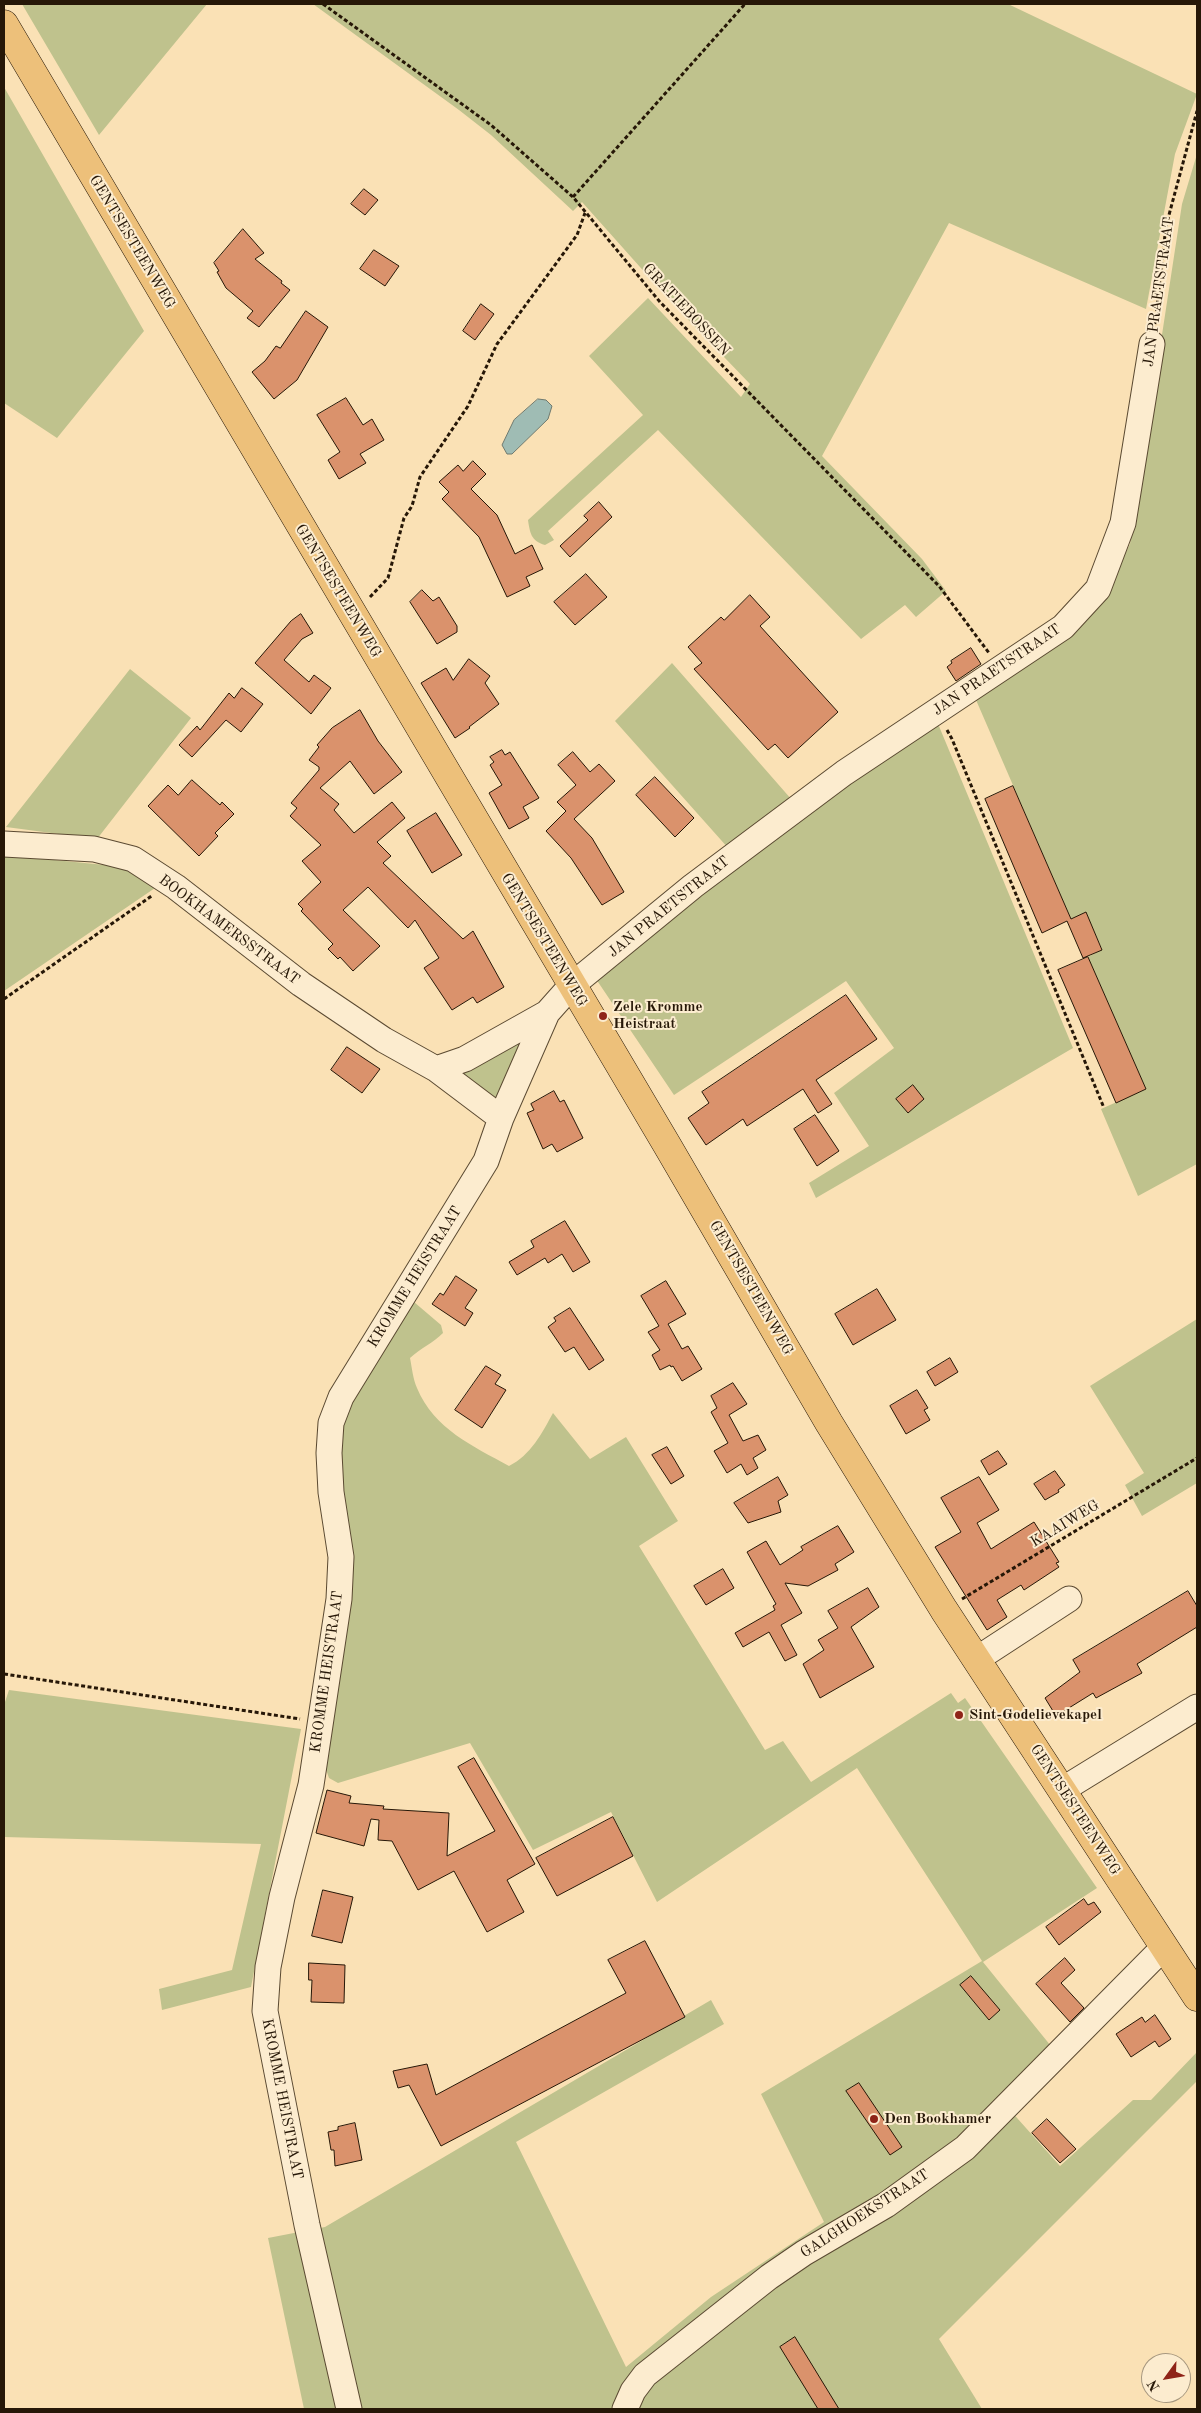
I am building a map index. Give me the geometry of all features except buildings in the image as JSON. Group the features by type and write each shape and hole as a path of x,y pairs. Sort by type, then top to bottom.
{"main road":[{"name":"GENTSESTEENWEG","path":"4,24 829,1423 944,1610 1164,1947 1194,1987"}],"street":[{"name":"JAN PRAETSTRAAT","path":"571,986 693,886 844,773 1062,627 1098,589 1123,523 1152,344"},
{"name":"BOOKHAMERSSTRAAT","path":"4,844 94,849 134,860 170,883 301,984 384,1040 436,1069 501,1118"},
{"name":"KROMME HEISTRAAT","path":"349,2409 307,2225 265,2011 268,1967 282,1897 310,1786 339,1599 342,1557 331,1492 329,1453 331,1423 341,1397 486,1161 501,1118 547,1013 571,986"},
{"path":"436,1069 465,1059 547,1013"},
{"path":"977,1659 1069,1600"},
{"path":"1062,1790 1197,1707"},
{"name":"GALGHOEKSTRAAT","path":"625,2409 633,2390 645,2375 769,2277 804,2253 886,2205 965,2148 1164,1947"}],"path":[{"name":"GRATIEBOSSEN","path":"323,4 490,125 573,197 660,302 939,586 1000,668"},
{"path":"573,197 745,4"},
{"name":"JAN PRAETSTRAAT","path":"1152,344 1166,226 1197,112"},
{"path":"352,613 388,578 404,518 412,506 420,477 468,406 497,344 577,235 586,212"},
{"path":"935,712 952,739 1104,1108"},
{"path":"4,999 170,883"},
{"name":"KAAIWEG","path":"944,1610 1197,1458"},
{"path":"4,1674 320,1722"}],"green space":[{"path":"22,4 207,4 99,135"},
{"path":"313,4 1008,4 1197,94 1175,154 1146,309 949,223 822,456 922,559 946,591 916,617 905,605 861,639 658,430 548,531 554,540 545,545 534,539 528,520 643,415 589,356 648,298 741,397 750,384 673,304 582,202 573,211 491,135"},
{"path":"4,87 144,331 57,438 4,403"},
{"path":"1197,154 1197,1164 1138,1196 1101,1109 1146,1089 1088,957 1102,949 1086,913 1071,919 973,693 1107,589 1130,544 1182,204"},
{"path":"672,663 792,800 729,849 615,721"},
{"path":"130,669 191,718 97,839 6,827"},
{"path":"936,719 1073,1048 816,1198 809,1183 869,1146 834,1093 894,1048 846,981 674,1095 596,979 859,772"},
{"path":"4,855 105,865 127,870 155,888 4,991"},
{"path":"526,1035 500,1097 493,1100 460,1077 460,1071"},
{"path":"414,1302 441,1325 443,1333 410,1358 416,1385 433,1415 456,1435 509,1466 530,1450 553,1413 590,1459 626,1437 678,1521 639,1546 765,1750 783,1741 811,1782 951,1693 958,1703 965,1698 1097,1888 983,1962 1059,2056 1009,2109 1060,2166 1133,2100 1151,2100 1197,2052 1197,2081 939,2339 982,2409 304,2409 268,2238 325,2227 711,2000 724,2024 516,2142 626,2367 711,2297 824,2222 761,2094 982,1961 857,1768 657,1902 611,1812 533,1850 470,1743 338,1783 329,1778 324,1764 339,1450 344,1417 360,1385"},
{"path":"1197,1319 1197,1483 1142,1516 1125,1485 1144,1473 1090,1386"},
{"path":"9,1690 301,1729 251,1987 162,2010 159,1989 232,1970 261,1844 4,1837 4,1705"}],"water":[{"path":"538,399 546,400 552,406 548,419 512,454 507,454 502,445 514,420"}],"place":[{"name":"Zele Kromme Heistraat","path":"603,1016"},
{"name":"Sint-Godelievekapel","path":"959,1715"},
{"name":"Den Bookhamer","path":"874,2119"}]}
